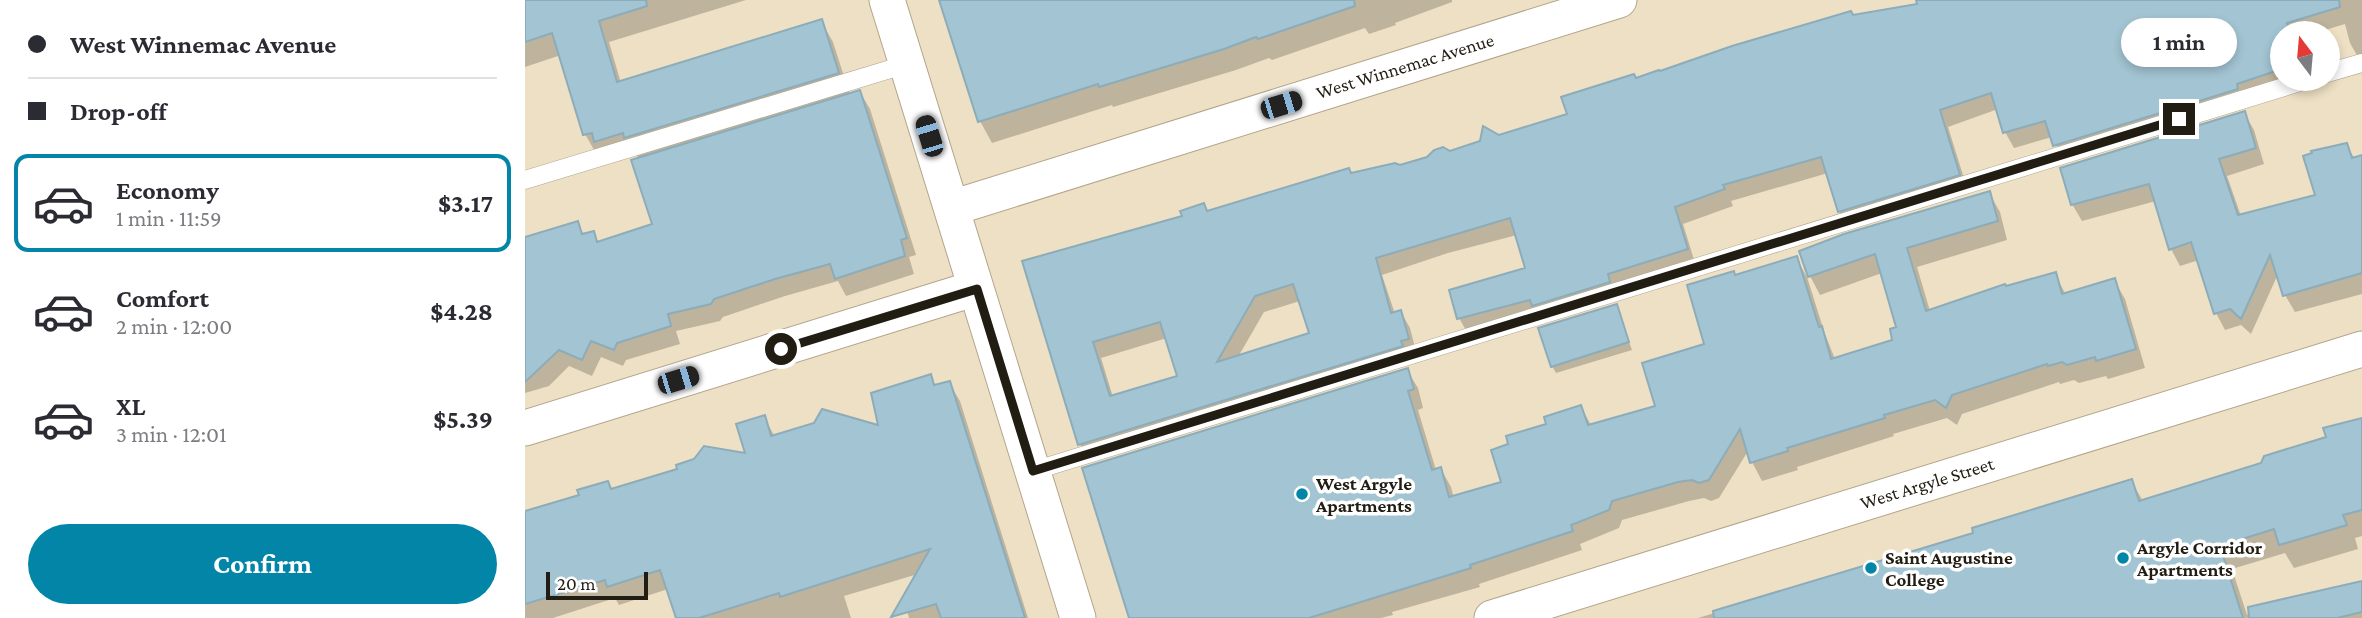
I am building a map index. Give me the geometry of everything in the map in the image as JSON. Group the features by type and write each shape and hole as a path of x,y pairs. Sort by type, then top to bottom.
{"street":[{"path":"887,0 1078,618"},
{"name":"West Winnemac Avenue","path":"952,208 1619,0"},
{"path":"525,428 977,289"},
{"name":"West Argyle Street","path":"1492,618 2362,349"}],"lane":[{"path":"2340,69 2362,63"},
{"path":"525,180 907,64"},
{"path":"1033,471 2271,91"}],"building":[{"path":"525,0 646,0 647,6 599,21 617,82 822,19 839,73 624,138 623,133 594,142 592,133 583,135 552,33 525,42"},
{"path":"939,0 1354,0 1355,6 1258,39 1256,37 1224,49 1099,87 1098,84 978,122"},
{"path":"1916,0 2339,0 2340,7 2294,21 2270,21 2270,73 2237,84 2238,89 2053,146 2045,121 2003,133 1991,93 1940,110 1960,175 1838,212 1821,157 1723,185 1725,189 1675,207 1688,249 1608,274 1610,282 1532,306 1530,300 1457,319 1449,290 1525,268 1510,218 1376,258 1391,313 1401,310 1409,339 1401,341 1403,346 1078,445 1022,261 1182,216 1180,211 1204,203 1207,211 1349,168 1351,173 1395,163 1400,165 1427,157 1434,150 1443,147 1450,151 1480,141 1483,126 1499,135 1567,114 1561,97 1634,74 1636,78 1660,71 1732,46 1851,11 1853,15 1917,4","holes":["1293,284 1309,333 1217,362 1255,296","1160,322 1177,376 1110,396 1093,342"]},
{"path":"860,90 907,238 901,240 905,256 835,279 830,264 775,279 714,299 711,304 668,314 671,326 617,343 614,350 591,341 582,360 559,350 525,382 525,237 578,221 582,234 594,231 597,242 652,224 631,160"},
{"path":"2245,111 2256,148 2219,159 2238,215 2315,195 2303,156 2312,153 2311,151 2347,143 2352,158 2362,155 2362,273 2283,296 2270,255 2241,319 2230,309 2214,314 2191,242 2169,250 2149,184 2071,205 2060,168"},
{"path":"1990,191 1998,221 1907,248 1926,311 2005,284 2006,286 2056,272 2062,294 2115,278 2136,349 2096,361 2095,357 2067,365 2062,362 2048,366 2047,364 1952,395 1946,408 1935,400 1787,448 1788,451 1750,463 1740,429 1709,480 1699,483 1692,480 1678,482 1612,501 1609,510 1571,525 1573,531 1470,565 1471,568 1309,618 1129,618 1082,468 1408,368 1414,389 1408,391 1432,470 1441,467 1449,497 1501,482 1491,450 1508,444 1506,436 1546,424 1544,417 1581,405 1588,425 1655,406 1642,363 1704,344 1687,285 1734,271 1735,275 1797,256 1831,359 1892,340 1890,329 1896,327 1875,254 1808,277 1799,251 1844,234"},
{"path":"1617,304 1629,342 1551,367 1538,328"},
{"path":"931,374 934,385 950,381 1025,618 941,618 936,604 891,617 930,549 780,597 779,593 699,618 676,618 660,570 607,587 605,580 525,604 525,511 579,495 577,490 608,481 611,489 677,469 676,465 694,459 704,446 745,453 736,424 765,415 771,436 814,423 822,409 878,425 871,393"},
{"path":"2362,418 2362,510 2343,515 2347,525 2279,545 2274,529 2220,546 2243,618 1714,618 1713,611 1973,533 1972,528 2132,479 2139,501 2261,463 2264,456 2326,437 2323,428"},
{"path":"2362,581 2362,612 2337,618 2249,618 2248,607"}],"place":[{"name":"West Argyle Apartments","path":"1302,494"},
{"name":"Argyle Corridor Apartments","path":"2123,558"},
{"name":"Saint Augustine College","path":"1871,568"}],"route":[{"path":"781,349 977,289 1033,471 2179,119"}]}
